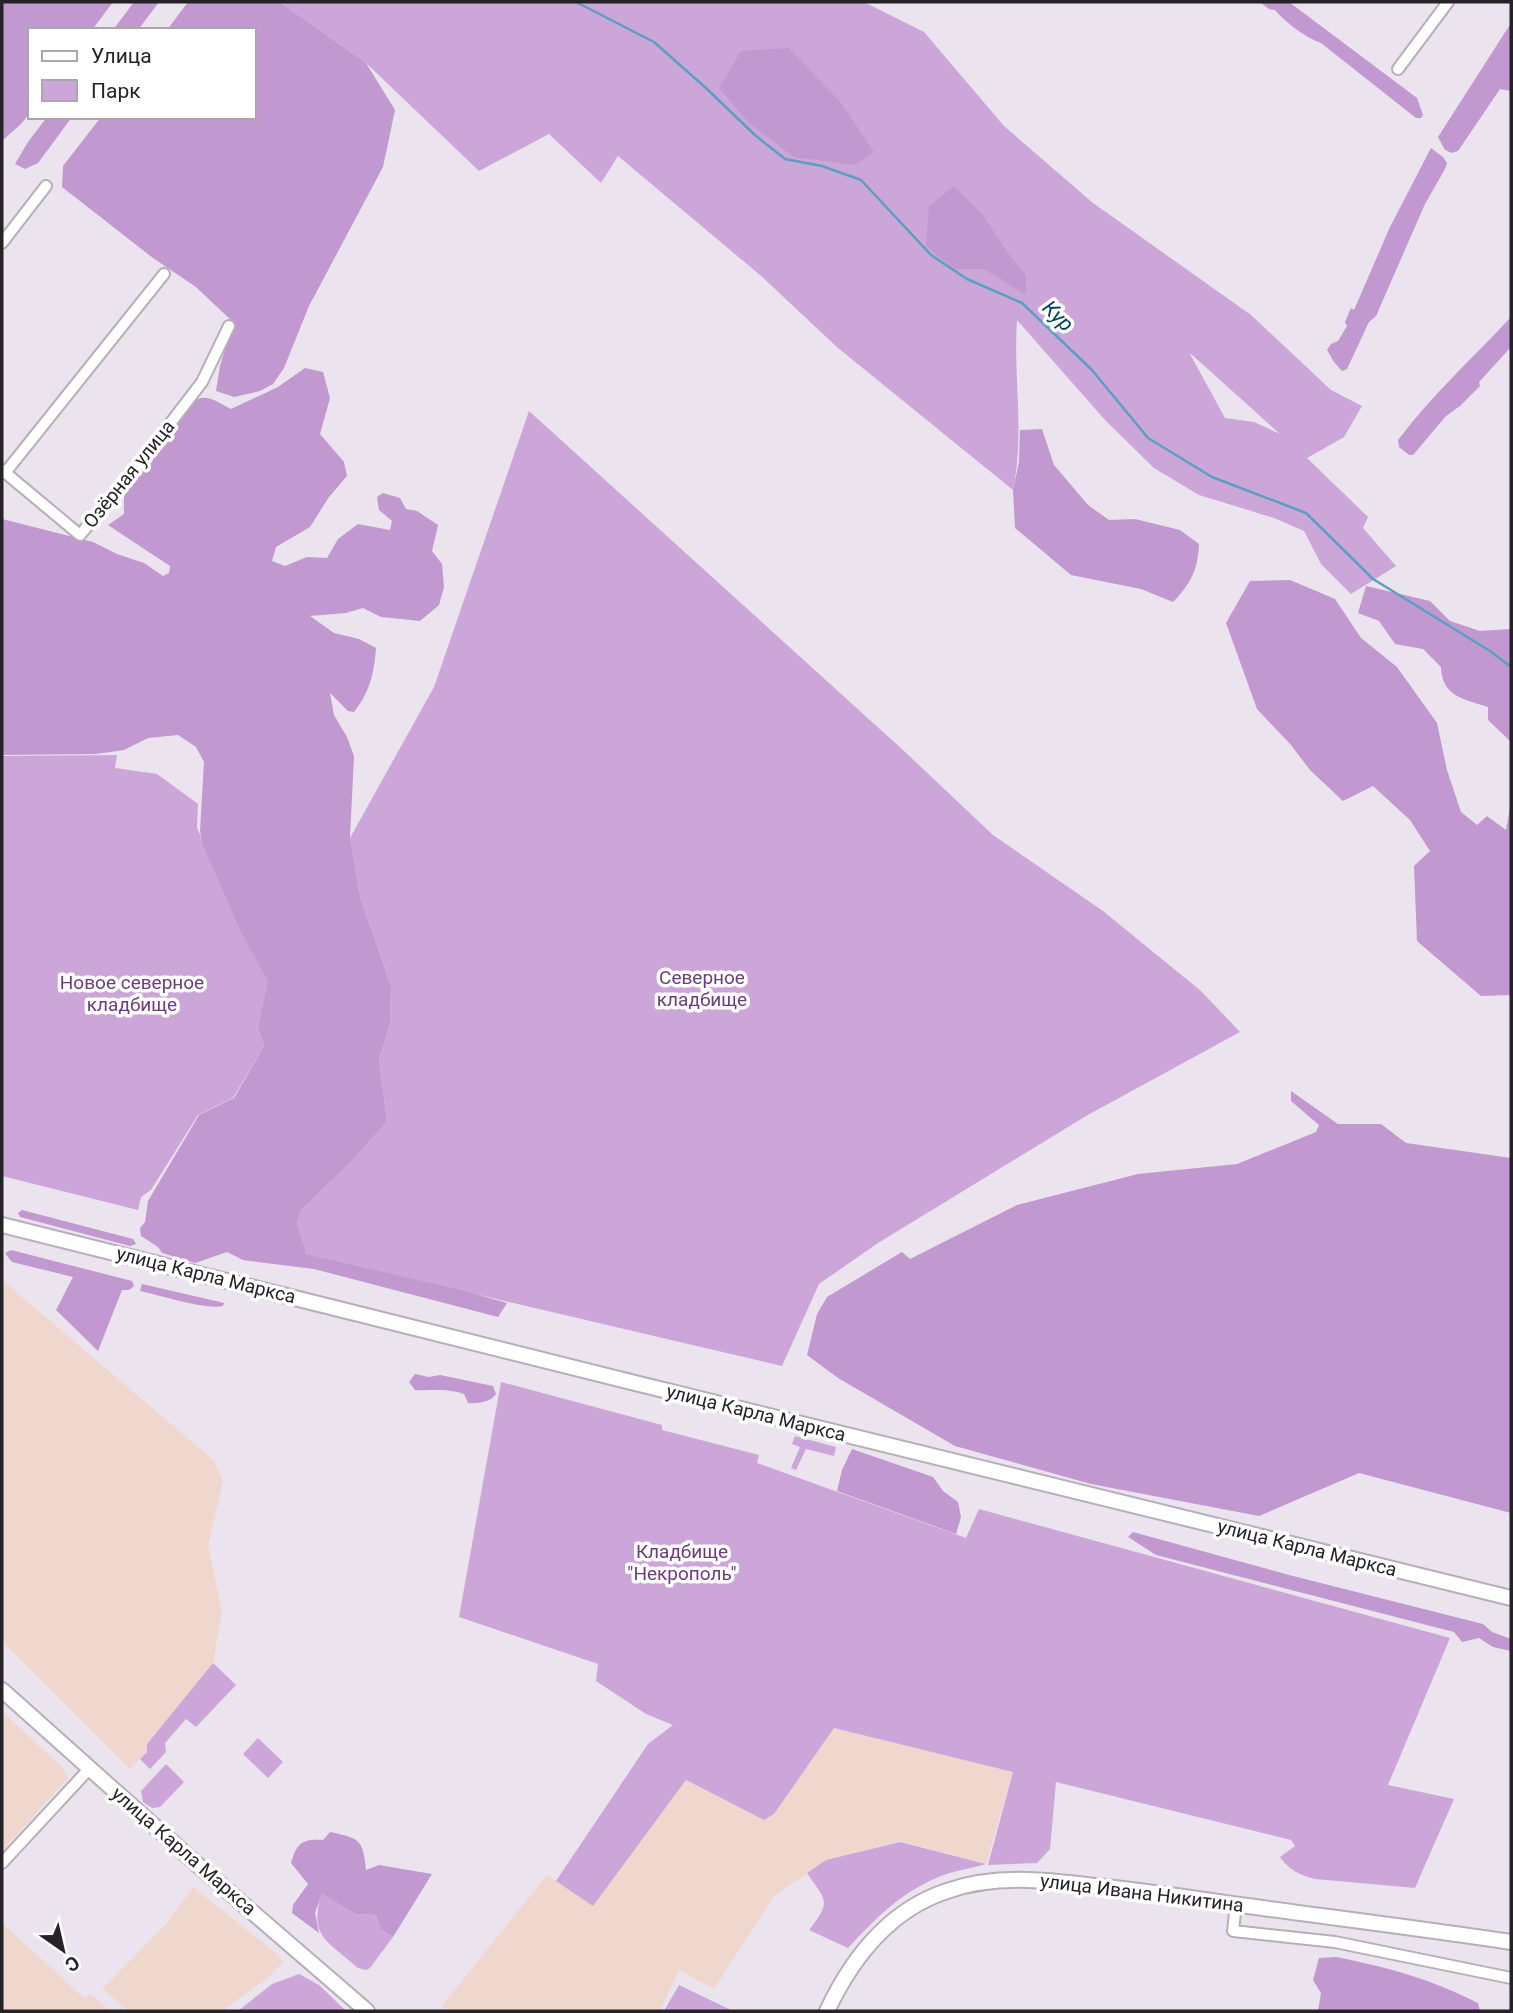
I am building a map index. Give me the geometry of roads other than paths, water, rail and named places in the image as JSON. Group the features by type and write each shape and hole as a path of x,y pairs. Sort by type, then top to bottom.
{"main road":[{"name":"улица Карла Маркса","path":"2,1225 1511,1598"},
{"name":"улица Карла Маркса","path":"2,1690 200,1867 367,2011"},
{"name":"улица Ивана Никитина","path":"827,2011 842,1980 873,1938 904,1912 926,1899 970,1884 993,1880 1034,1880 1144,1891 1511,1942"}],"street":[{"path":"1398,69 1448,2"},
{"path":"2,243 46,186"},
{"path":"3,472 164,274"},
{"name":"Озёрная улица","path":"3,472 80,535 133,472 202,382 229,326"},
{"path":"2,1863 90,1768"},
{"path":"1236,1904 1233,1931 1335,1942 1511,1978"}],"waterway":[{"name":"Кур","path":"576,2 654,42 756,136 785,159 822,166 861,180 931,255 967,279 1022,303 1092,370 1148,438 1212,477 1306,513 1373,579 1490,651 1511,667"}],"park label":[{"name":"Северное кладбище","path":"702,988"},
{"name":"Новое северное кладбище","path":"132,993"},
{"name":"Кладбище \"Некрополь\"","path":"682,1562"}]}
